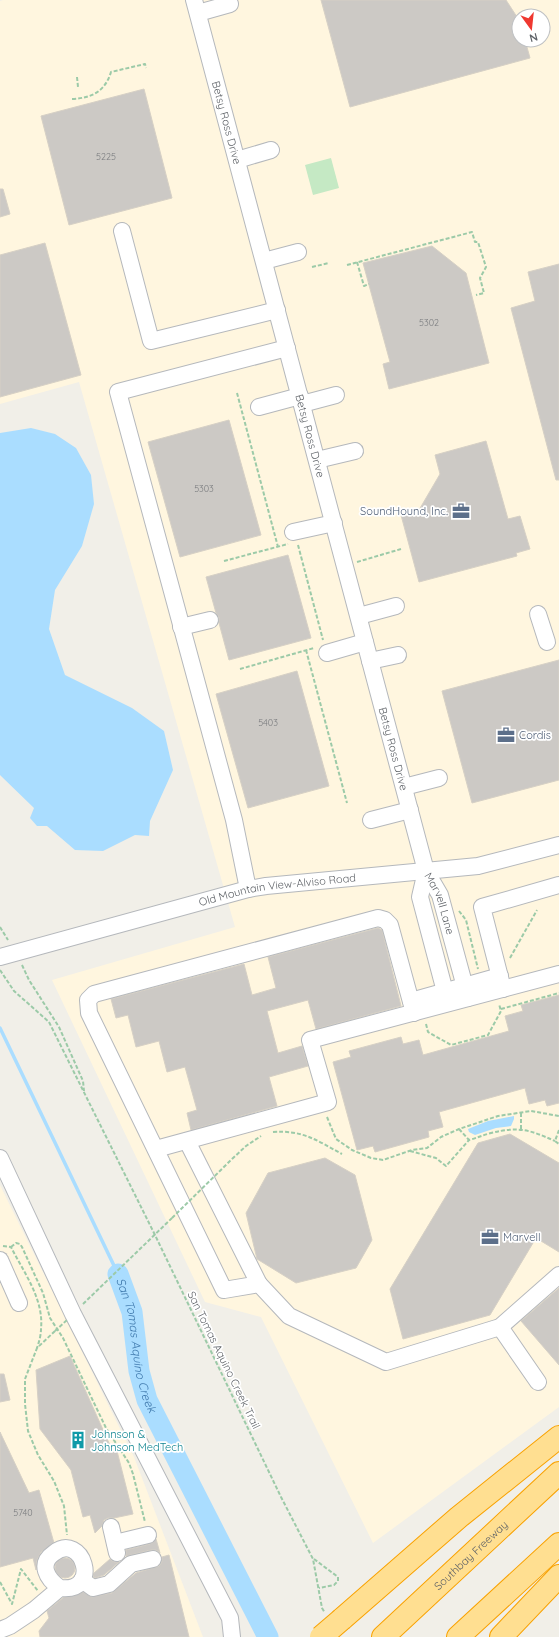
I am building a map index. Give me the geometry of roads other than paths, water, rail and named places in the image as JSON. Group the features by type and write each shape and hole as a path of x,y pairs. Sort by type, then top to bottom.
{"highway":[{"path":"330,1625 459,1517 559,1437"},
{"name":"Southbay Freeway","path":"383,1637 559,1474"},
{"path":"458,1637 559,1544"},
{"path":"502,1637 559,1576"}],"street":[{"path":"196,6 230,4"},
{"name":"Betsy Ross Drive","path":"196,6 426,871"},
{"path":"237,160 271,150"},
{"path":"122,231 151,340 277,310"},
{"path":"264,261 298,252"},
{"path":"248,889 234,820 118,392 287,348"},
{"path":"259,408 336,395"},
{"path":"317,460 356,451"},
{"path":"294,539 334,523"},
{"path":"359,616 396,606"},
{"path":"538,614 547,642"},
{"path":"182,627 210,620"},
{"path":"323,648 365,642"},
{"path":"370,661 398,655"},
{"path":"404,787 440,778"},
{"path":"371,820 410,810"},
{"name":"Old Mountain View-Alviso Road","path":"4,959 248,889 478,866 559,845"},
{"name":"Marvell Lane","path":"426,871 440,895 466,992"},
{"name":"Marvell Lane","path":"426,871 420,897 446,998"},
{"path":"501,988 482,907 559,885"},
{"path":"259,1284 224,1290 89,1013 88,1000 94,994 378,918 385,920 390,925 416,1011"},
{"path":"156,1149 328,1102 310,1040 416,1011 446,998 466,992 501,988 559,974"},
{"path":"187,1141 259,1284 289,1316 386,1362 500,1327 559,1275"},
{"path":"0,1158 73,1314 230,1618 232,1637"},
{"path":"0,1260 20,1303"},
{"path":"500,1327 538,1382"},
{"path":"111,1527 116,1548 148,1535"},
{"path":"66,1548 78,1553 83,1559 85,1574 77,1585 71,1588 60,1588 51,1582 47,1576 46,1562 50,1556 59,1550 66,1548"},
{"path":"82,1580 93,1588 110,1584 131,1564 153,1559"},
{"path":"0,1630 10,1626 34,1610 60,1588"}],"water":[{"path":"31,428 55,434 76,448 91,475 94,504 82,546 55,590 49,629 65,675 132,708 164,731 173,770 150,821 149,836 135,835 103,851 75,850 47,826 37,826 30,818 34,808 0,775 0,433"},
{"path":"514,1116 511,1126 496,1128 475,1135 469,1132 468,1129 488,1121"}],"waterway":[{"name":"San Tomas Aquino Creek","path":"0,1028 118,1274"},
{"name":"San Tomas Aquino Creek","path":"118,1274 132,1312 139,1371 147,1400 268,1637"}],"place":[{"name":"SoundHound, Inc.","path":"461,511"},
{"name":"Cordis","path":"506,735"},
{"name":"Marvell","path":"490,1237"},
{"name":"Johnson & Johnson MedTech","path":"78,1440"}]}
